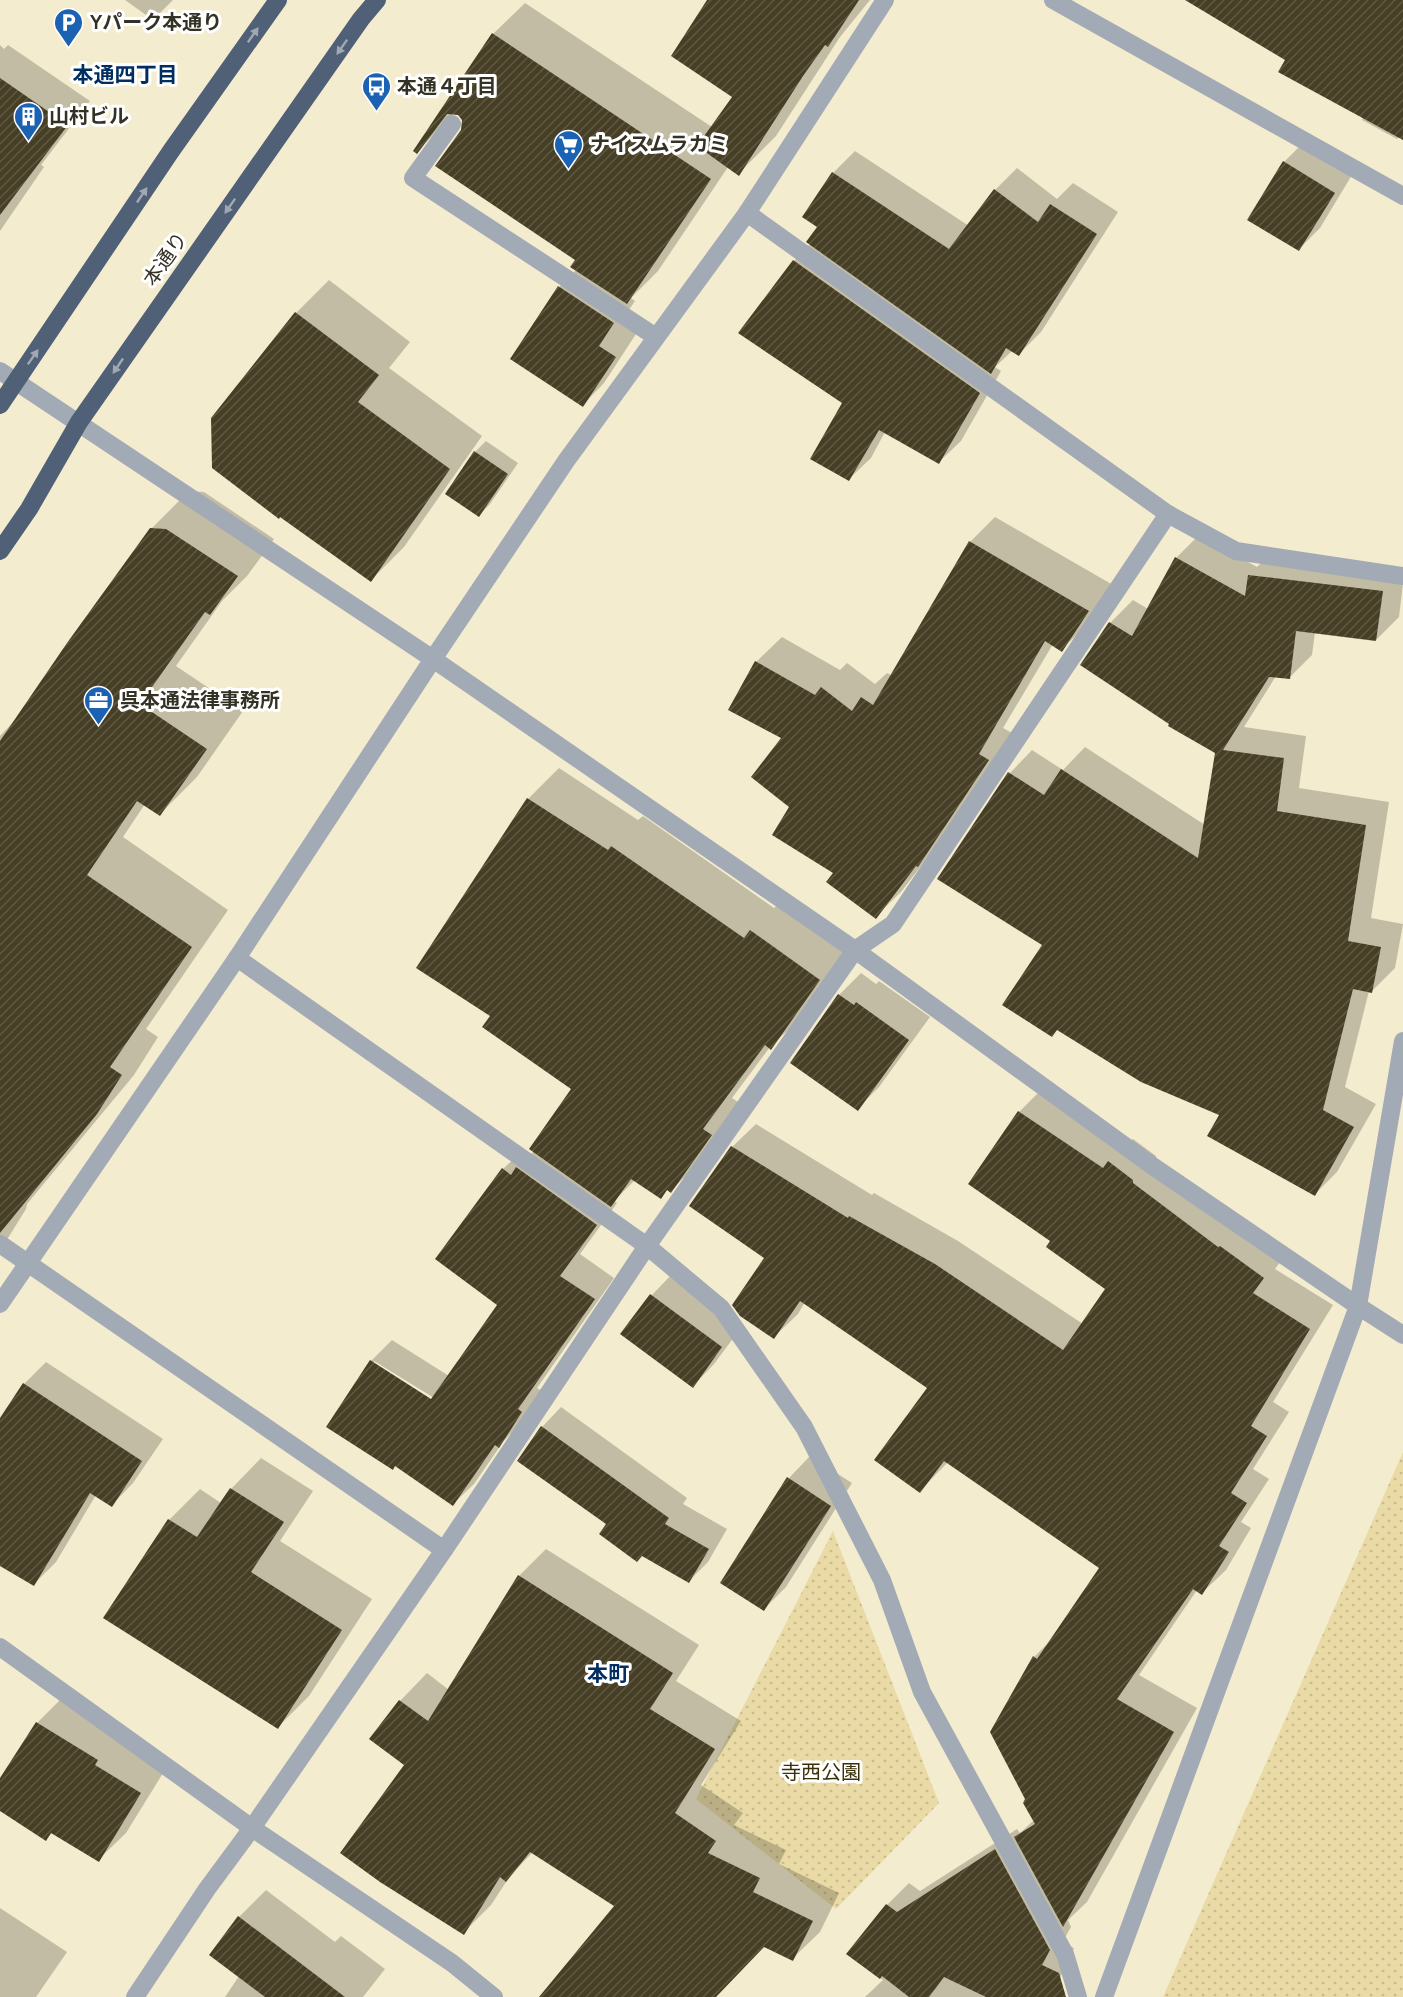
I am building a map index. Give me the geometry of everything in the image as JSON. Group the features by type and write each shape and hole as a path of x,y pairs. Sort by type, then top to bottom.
{"highway":[{"path":"0,405 69,306 171,151 278,0"},
{"name":"本通り","path":"0,551 29,509 80,422 376,0"}],"street":[{"path":"0,1304 237,958 433,658 566,461 747,213 885,0"},
{"path":"1053,0 1403,196"},
{"path":"452,124 413,178 656,337"},
{"path":"747,213 1167,514 1236,551 1403,576"},
{"path":"0,370 433,658 855,950 1154,1167 1403,1335"},
{"path":"135,1997 207,1889 252,1828 444,1550 647,1246 855,950 893,924 1167,514"},
{"path":"237,958 647,1246 721,1308 804,1427 882,1580 922,1692 1065,1954 1078,1997"},
{"path":"1104,1997 1358,1306 1403,1041"},
{"path":"0,1244 444,1550"},
{"path":"0,1647 252,1828 452,1964 494,1997"}],"green space":[{"path":"1403,1452 1403,1997 1163,1997"},
{"name":"寺西公園","path":"833,1531 939,1803 836,1909 696,1799"}],"building":[{"path":"707,0 859,0 828,47 825,45 803,76 739,176 697,146 732,97 671,56"},
{"path":"1185,0 1403,0 1403,140 1278,72 1285,60"},
{"name":"ナイスムラカミ","path":"492,33 711,179 627,304 570,267 575,260 435,166 461,130 462,120 458,115 447,114 417,154 413,151"},
{"name":"山村ビル","path":"0,78 68,125 0,215"},
{"path":"1283,161 1335,193 1299,251 1247,220"},
{"path":"832,172 949,249 994,189 1038,222 1050,204 1097,234 1019,356 1006,348 991,374 806,242 817,227 802,217"},
{"path":"793,260 980,393 939,464 879,430 849,481 810,459 842,403 738,333"},
{"path":"558,286 614,323 599,346 616,357 583,407 510,359"},
{"path":"295,312 379,375 358,402 450,469 371,582 280,517 279,519 212,468 211,418"},
{"path":"474,451 508,474 479,517 445,494"},
{"path":"150,528 166,529 238,576 210,615 205,612 140,704 207,749 160,816 137,801 87,875 192,947 110,1067 122,1075 97,1114 0,1233 0,741"},
{"path":"969,541 1089,611 1062,652 1045,641 979,754 989,760 918,867 916,866 876,919 826,882 833,873 772,835 789,807 751,777 781,738 728,710 755,661 815,695 821,687 852,711 861,697 873,705"},
{"path":"1175,557 1245,596 1248,575 1383,591 1376,641 1296,631 1290,679 1269,677 1223,750 1284,758 1277,811 1366,825 1348,941 1381,947 1372,993 1353,989 1323,1110 1354,1127 1315,1196 1207,1136 1219,1115 1141,1082 1057,1030 1052,1037 1002,1005 1042,945 937,879 1008,772 1044,795 1061,769 1198,858 1215,753 1168,726 1169,724 1080,665 1109,622 1132,636"},
{"path":"527,798 608,850 611,846 744,938 750,930 820,980 771,1050 765,1045 703,1129 712,1135 671,1193 667,1190 661,1199 631,1179 611,1207 529,1149 571,1089 482,1027 490,1016 416,968"},
{"path":"838,994 854,1005 856,1002 909,1040 858,1111 790,1063"},
{"path":"1018,1111 1103,1168 1108,1161 1133,1180 1133,1183 1218,1247 1220,1246 1264,1278 1253,1293 1310,1329 1251,1426 1267,1436 1231,1493 1247,1503 1219,1546 1229,1552 1202,1595 1193,1589 1117,1699 1174,1732 1063,1927 1014,1837 1035,1824 1023,1803 1025,1799 990,1732 1033,1656 1037,1659 1099,1568 944,1461 920,1493 874,1460 927,1388 800,1301 774,1339 740,1316 732,1305 764,1258 689,1206 731,1146 848,1218 849,1216 935,1264 1063,1350 1105,1289 1046,1247 1050,1241 968,1184"},
{"path":"516,1167 597,1225 560,1276 595,1299 518,1409 522,1412 499,1448 495,1445 453,1506 395,1466 393,1470 326,1427 370,1360 431,1399 497,1305 435,1259 502,1168 511,1175"},
{"path":"650,1294 722,1347 693,1388 620,1334"},
{"path":"23,1383 142,1461 112,1507 90,1493 34,1586 0,1566 0,1418"},
{"path":"541,1426 669,1518 665,1524 709,1549 689,1583 642,1556 637,1562 599,1534 606,1524 517,1461"},
{"path":"787,1477 831,1506 764,1611 720,1583"},
{"path":"230,1488 284,1522 251,1572 342,1630 278,1729 103,1618 168,1519 197,1537"},
{"path":"518,1575 673,1673 650,1709 715,1749 675,1813 716,1841 708,1853 760,1878 753,1892 813,1921 793,1961 764,1947 716,1997 539,1997 614,1906 530,1852 506,1882 500,1877 464,1935 380,1882 340,1853 404,1765 369,1739 399,1700 428,1721"},
{"path":"36,1722 98,1760 95,1765 141,1793 99,1862 51,1833 46,1841 0,1811 0,1778"},
{"path":"995,1849 1050,1950 1042,1965 1059,1973 1066,1997 986,1997 944,1977 929,1997 909,1997 882,1976 880,1979 846,1954 886,1904 897,1912"},
{"path":"238,1916 345,1997 265,1997 209,1955"}],"place":[{"name":"Yパーク本通り","path":"69,48"},
{"name":"本通４丁目","path":"376,112"},
{"name":"山村ビル","path":"28,142"},
{"name":"ナイスムラカミ","path":"569,170"},
{"name":"呉本通法律事務所","path":"99,726"}],"district":[{"name":"本通四丁目","path":"125,75"},
{"name":"本町","path":"608,1674"}]}
